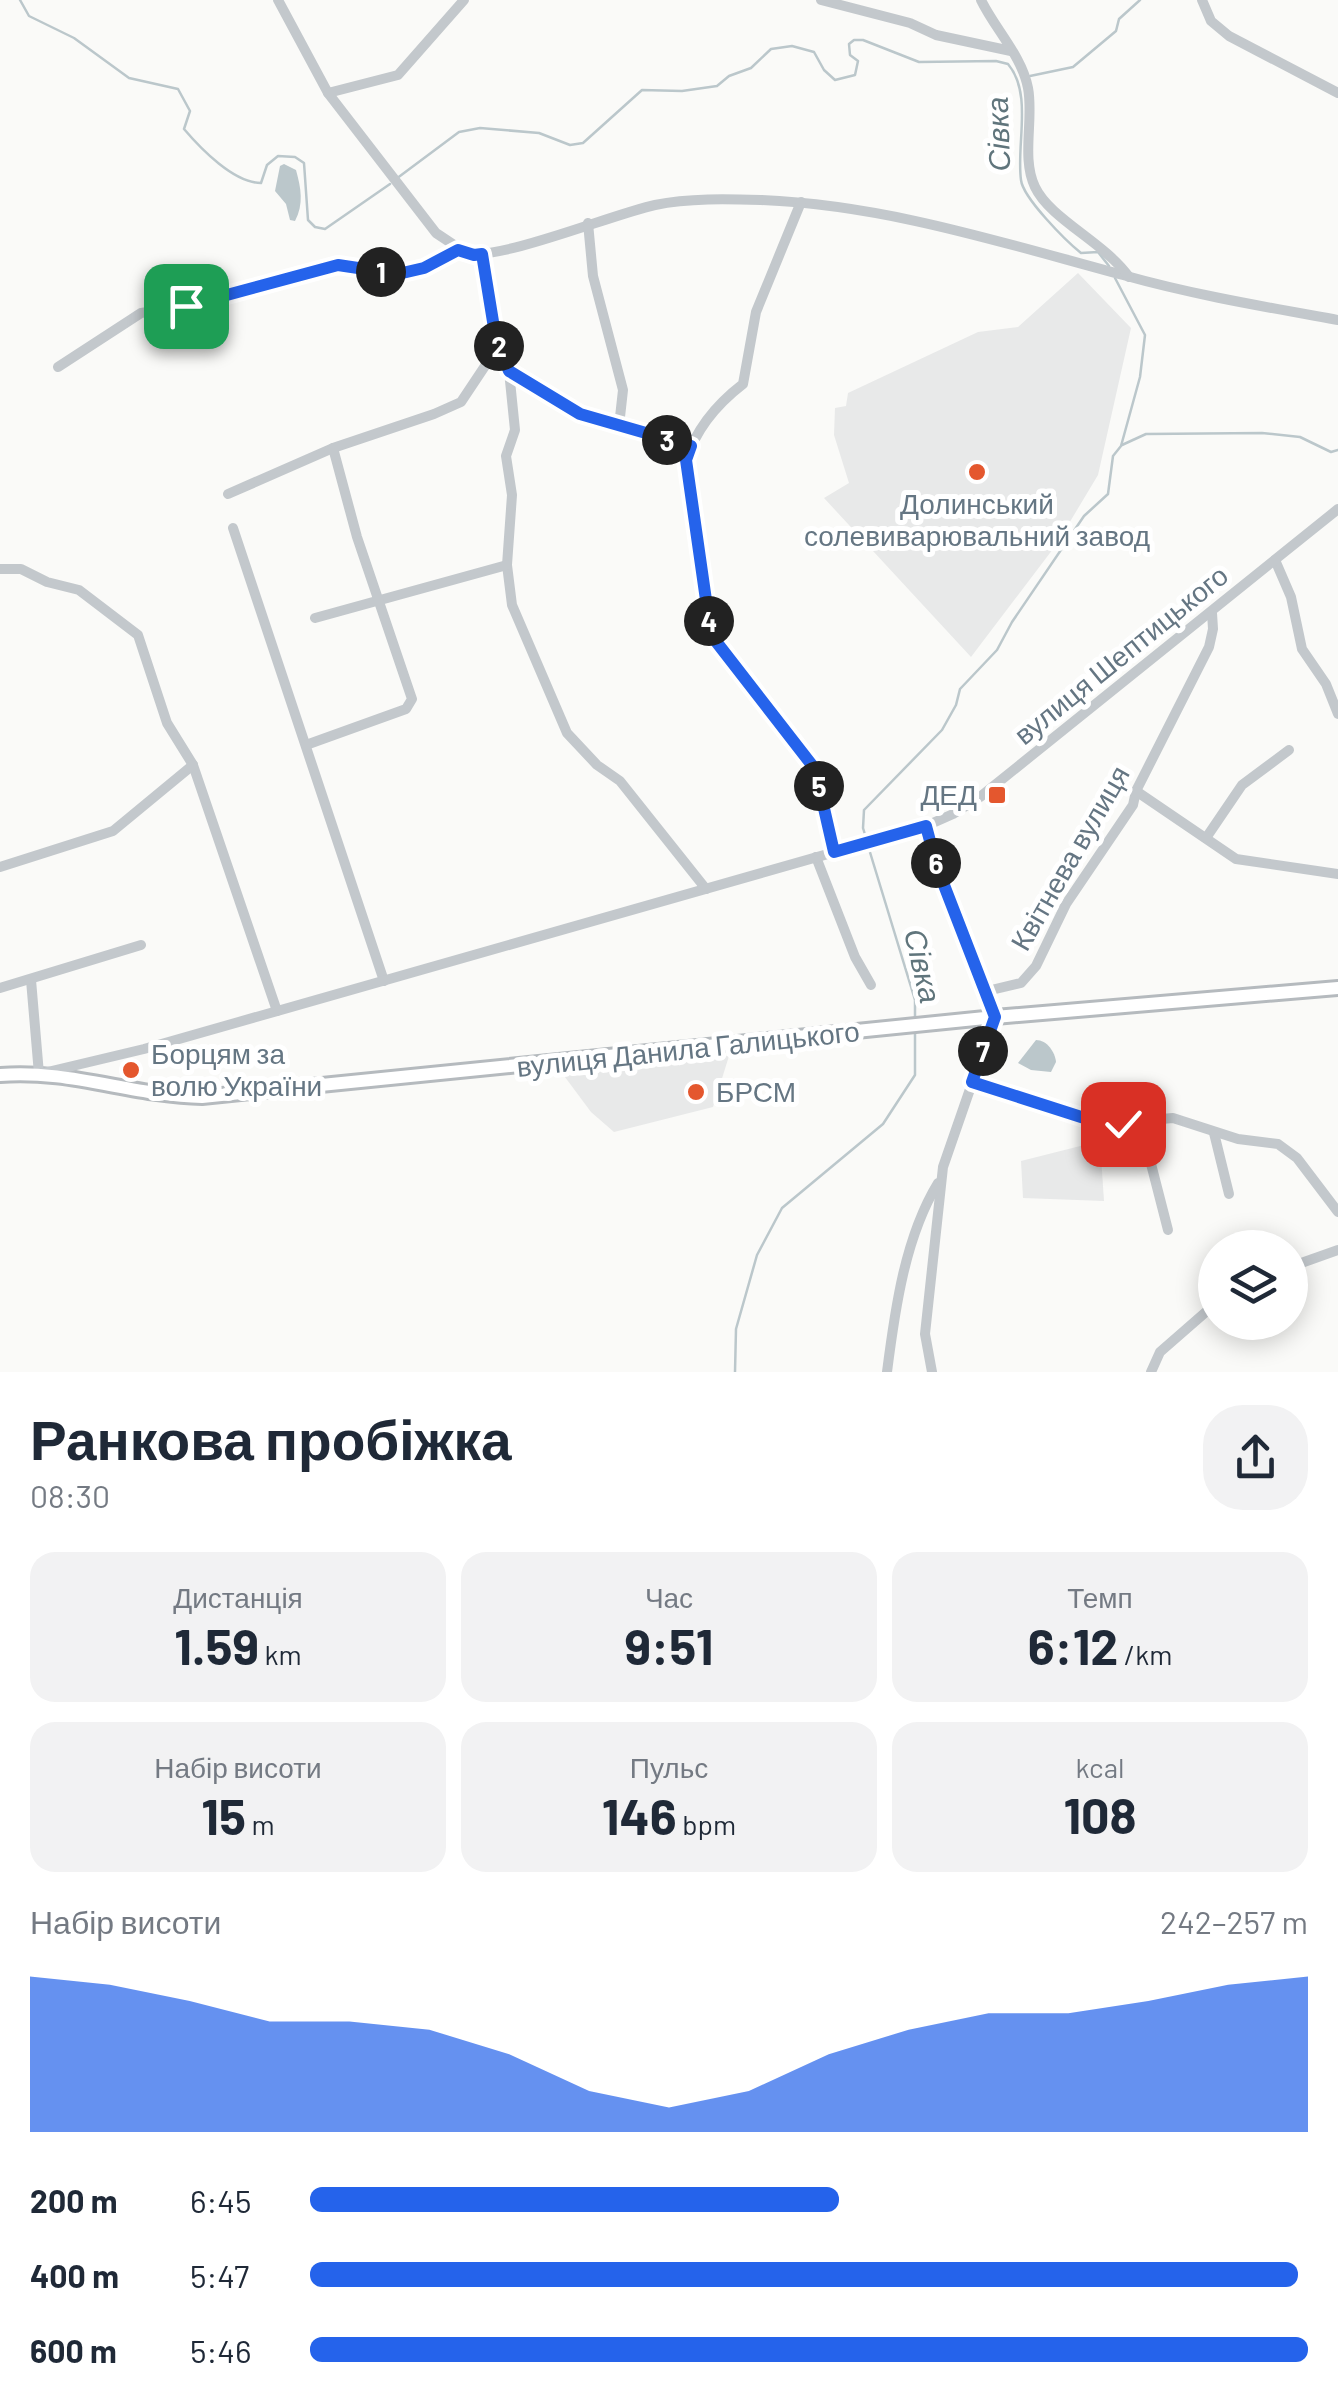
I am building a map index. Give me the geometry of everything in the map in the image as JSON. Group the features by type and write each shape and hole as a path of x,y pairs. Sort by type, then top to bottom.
{"main road":[{"name":"вулиця Данила Галицького","path":"0,1075 40,1074 172,1097 202,1098 995,1017 1338,988"}],"street":[{"path":"278,0 328,93 399,189 436,233 458,250 474,255 667,203 722,199 802,202 863,208 1241,303 1338,320"},
{"path":"328,93 398,74 464,0"},
{"path":"822,0 910,23 936,36 1012,51"},
{"path":"981,0 1028,84 1034,186 1048,206 1115,258 1127,276"},
{"path":"1202,0 1211,21 1230,36 1338,93"},
{"path":"802,202 756,312 743,384 717,404 686,460 711,635 815,769 834,852"},
{"path":"588,223 593,276 623,390 619,426"},
{"path":"58,368 141,314 186,306 338,265 398,274 424,268 458,250"},
{"path":"482,254 496,340 509,371 514,430 506,456 512,494 507,565 512,605 567,733 597,764 620,780 706,889"},
{"path":"228,494 333,448 461,402 485,366 496,340"},
{"path":"509,371 580,414 691,446"},
{"path":"306,745 406,709 412,700 333,448"},
{"name":"вулиця Шептицького","path":"40,1074 706,889 926,826 954,814 1212,613 1338,509"},
{"path":"233,528 384,980"},
{"path":"1275,560 1291,597 1302,649 1326,684 1338,714"},
{"path":"315,618 507,565"},
{"path":"0,569 20,568 48,582 79,590 138,635 167,723 192,765 277,1011"},
{"name":"Квітнева вулиця","path":"987,991 1021,982 1036,966 1066,904 1133,805 1136,791 1209,647 1212,613"},
{"path":"1326,684 1338,677"},
{"path":"1206,838 1242,786 1288,750"},
{"path":"0,867 113,831 192,765"},
{"path":"1136,791 1236,858 1338,874"},
{"path":"926,826 937,867 995,1017 942,1178 925,1334 932,1372"},
{"path":"816,857 855,957 871,985"},
{"path":"0,988 141,946"},
{"path":"31,980 40,1074"},
{"path":"99,1084 94,1066 103,1059"},
{"path":"972,1082 1103,1124 1173,1118 1214,1132 1278,1144 1289,1150 1338,1212"},
{"path":"1140,1120 1168,1230"},
{"path":"1214,1132 1229,1194"},
{"path":"887,1372 908,1257 928,1198 942,1178"},
{"path":"1308,1261 1338,1250"},
{"path":"1151,1372 1160,1352 1198,1319"}],"shaded area":[{"path":"280,166 296,170 299,183 301,202 295,221 290,220 286,204 275,191"},
{"path":"1078,273 1131,328 1098,475 1056,545 971,657 824,498 849,483 834,435 835,408 846,406 848,393 978,332 1018,327"},
{"path":"1036,1040 1047,1044 1054,1054 1056,1062 1051,1072 1031,1070 1018,1063"},
{"path":"729,1056 713,1107 614,1132 591,1112 562,1073 642,1062"},
{"path":"1100,1141 1104,1201 1023,1198 1021,1161"}],"waterway":[{"name":"Сівка","path":"20,0 29,16 74,38 129,78 178,89 190,111 184,129 229,171 261,183 267,165 278,156 295,157 304,163 308,220 315,227 325,229 390,184"},
{"path":"1030,76 1073,67 1116,31 1119,19 1140,0"},
{"name":"Сівка","path":"396,179 459,132 480,128 539,133 570,145 583,143 642,90 682,91 717,86 729,76 751,68 771,49 792,46 814,52 835,80 855,75 858,61 850,55 849,44 863,40 919,62 1008,64 1016,76 1022,104 1020,166 1024,188 1046,219 1074,247 1081,253 1098,252 1109,266"},
{"name":"Сівка","path":"867,841 864,810 942,730 960,689 997,650 1084,516 1108,494 1113,456 1121,446 1140,377 1145,335 1115,278"},
{"path":"1122,445 1146,434 1262,433 1300,437 1331,452 1338,450"},
{"name":"Сівка","path":"869,849 915,1000 915,1019"},
{"name":"Сівка","path":"735,1372 736,1329 757,1255 782,1208 883,1124 915,1075 915,1032"}],"place":[{"name":"Долинський солевиварювальний завод","path":"977,472"},
{"name":"ДЕД","path":"997,795"},
{"name":"Борцям за волю України","path":"131,1070"},
{"name":"БРСМ","path":"696,1092"}],"route":[{"path":"186,306 338,265 398,274 424,268 458,250 482,254 496,340 509,371 580,414 691,446 686,460 711,635 815,769 834,852 926,826 937,867 995,1017 972,1082 1103,1124 1123,1124"}]}
